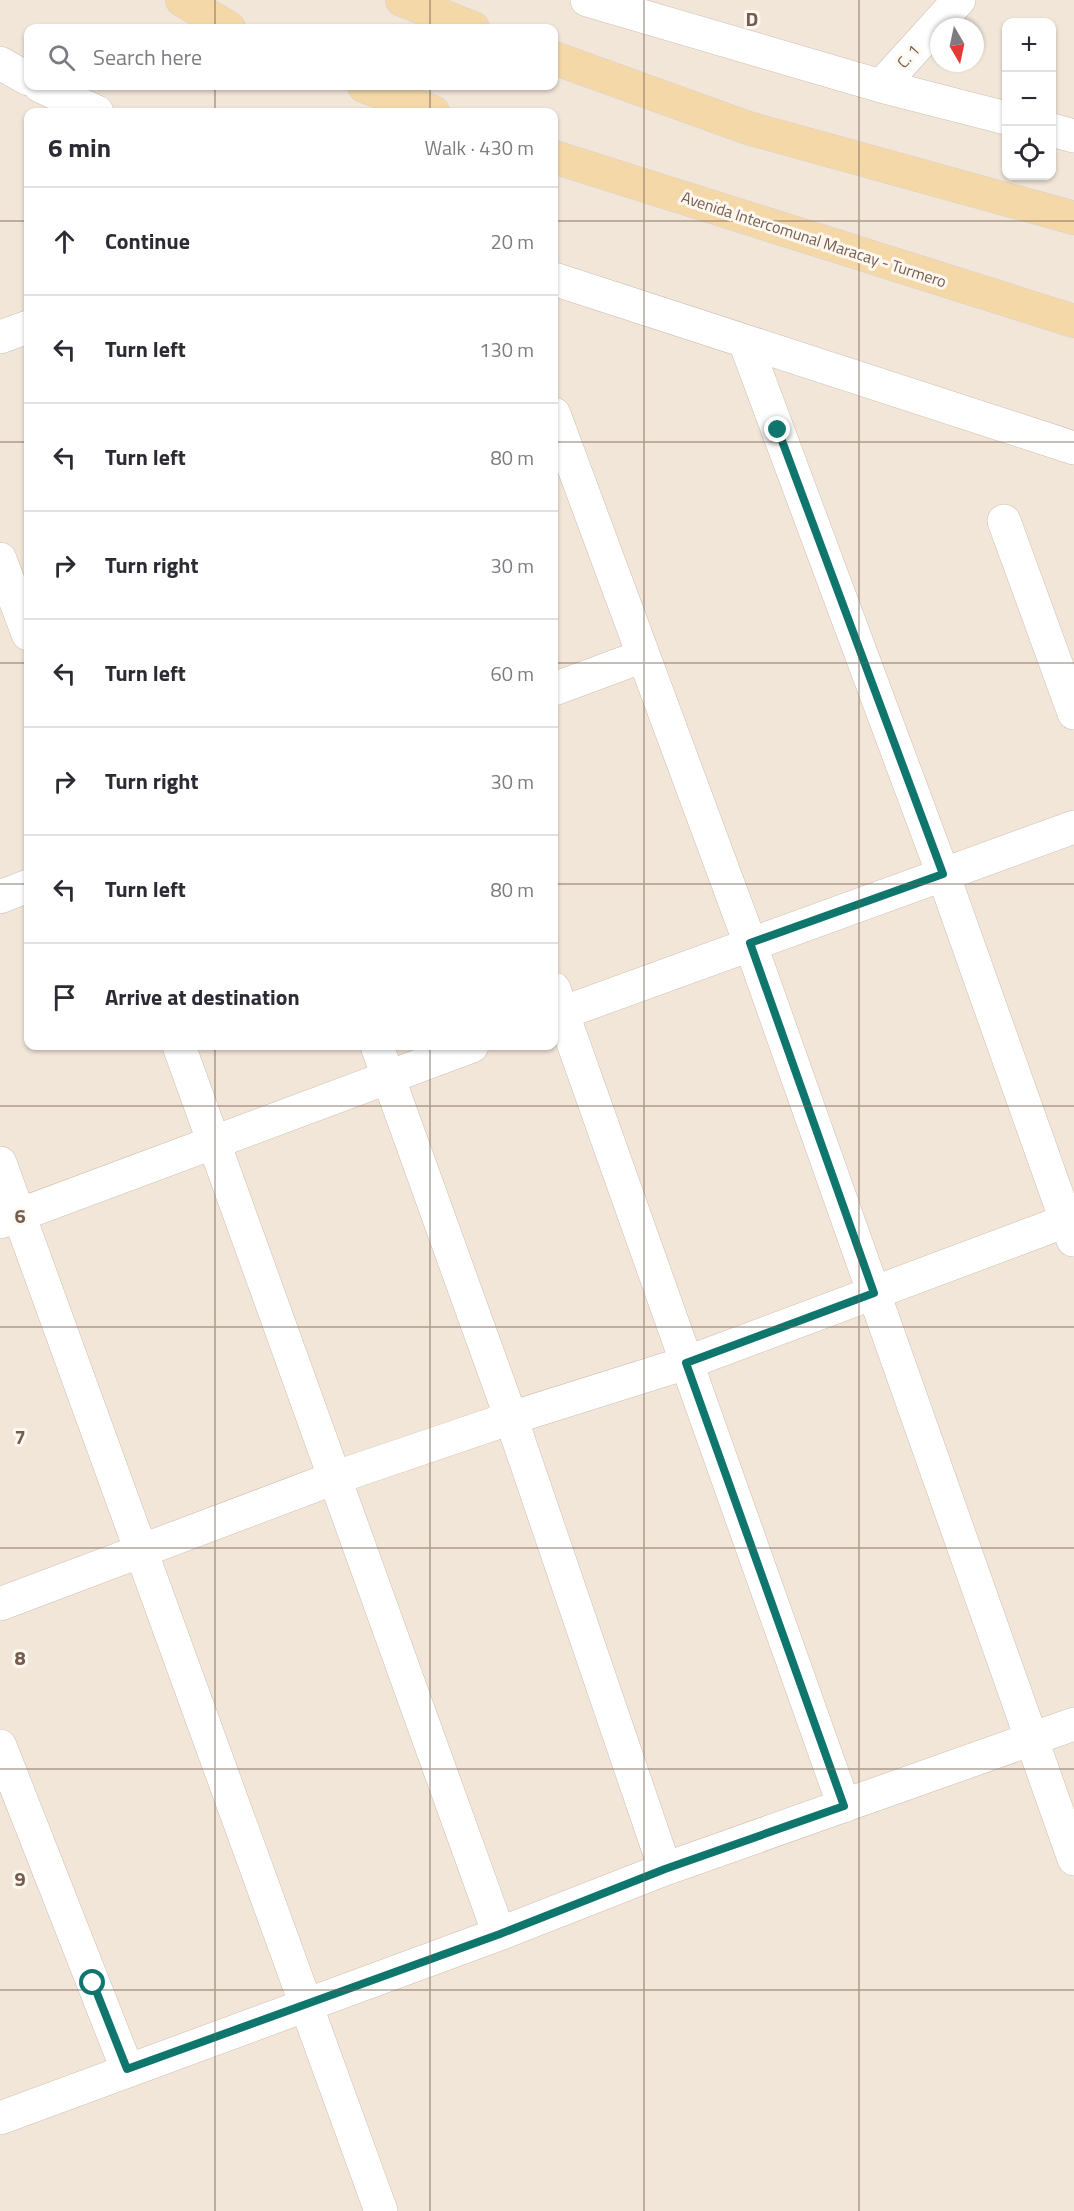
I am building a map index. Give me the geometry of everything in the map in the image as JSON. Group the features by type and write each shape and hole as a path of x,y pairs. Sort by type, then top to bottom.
{"main road":[{"path":"182,0 222,24"},
{"path":"402,0 463,24"},
{"path":"558,59 748,128 1074,218"},
{"path":"375,90 422,108"},
{"name":"Avenida Intercomunal Maracay - Turmero","path":"558,158 1074,321"}],"street":[{"path":"587,0 881,86 1002,117"},
{"name":"C. 1","path":"881,86 960,0"},
{"path":"0,63 24,78"},
{"path":"39,90 43,108"},
{"path":"47,90 88,108"},
{"path":"1056,131 1074,136"},
{"path":"558,280 1074,448"},
{"path":"0,337 24,328"},
{"path":"0,1604 337,1477 511,1418 686,1363 874,1293 1071,1227 943,874 745,342"},
{"path":"558,425 750,943 1074,1859"},
{"path":"1004,521 1074,712"},
{"path":"0,559 24,623"},
{"path":"558,688 644,656"},
{"path":"558,1005 750,943 1074,827"},
{"path":"0,897 24,888"},
{"path":"558,1011 844,1806"},
{"path":"180,1050 337,1477 500,1934"},
{"path":"378,1050 511,1418 665,1869"},
{"path":"9,1219 461,1050"},
{"path":"0,1163 9,1219 142,1550 381,2211"},
{"path":"0,2118 127,2069 500,1934 665,1869 1074,1724"},
{"path":"0,1746 127,2069"}],"shaded area":[{"path":"0,0 1074,0 1074,2211 0,2211"}],"route":[{"path":"93,1983 127,2069 500,1934 665,1869 844,1806 686,1363 874,1293 750,943 943,874 778,430"}]}
